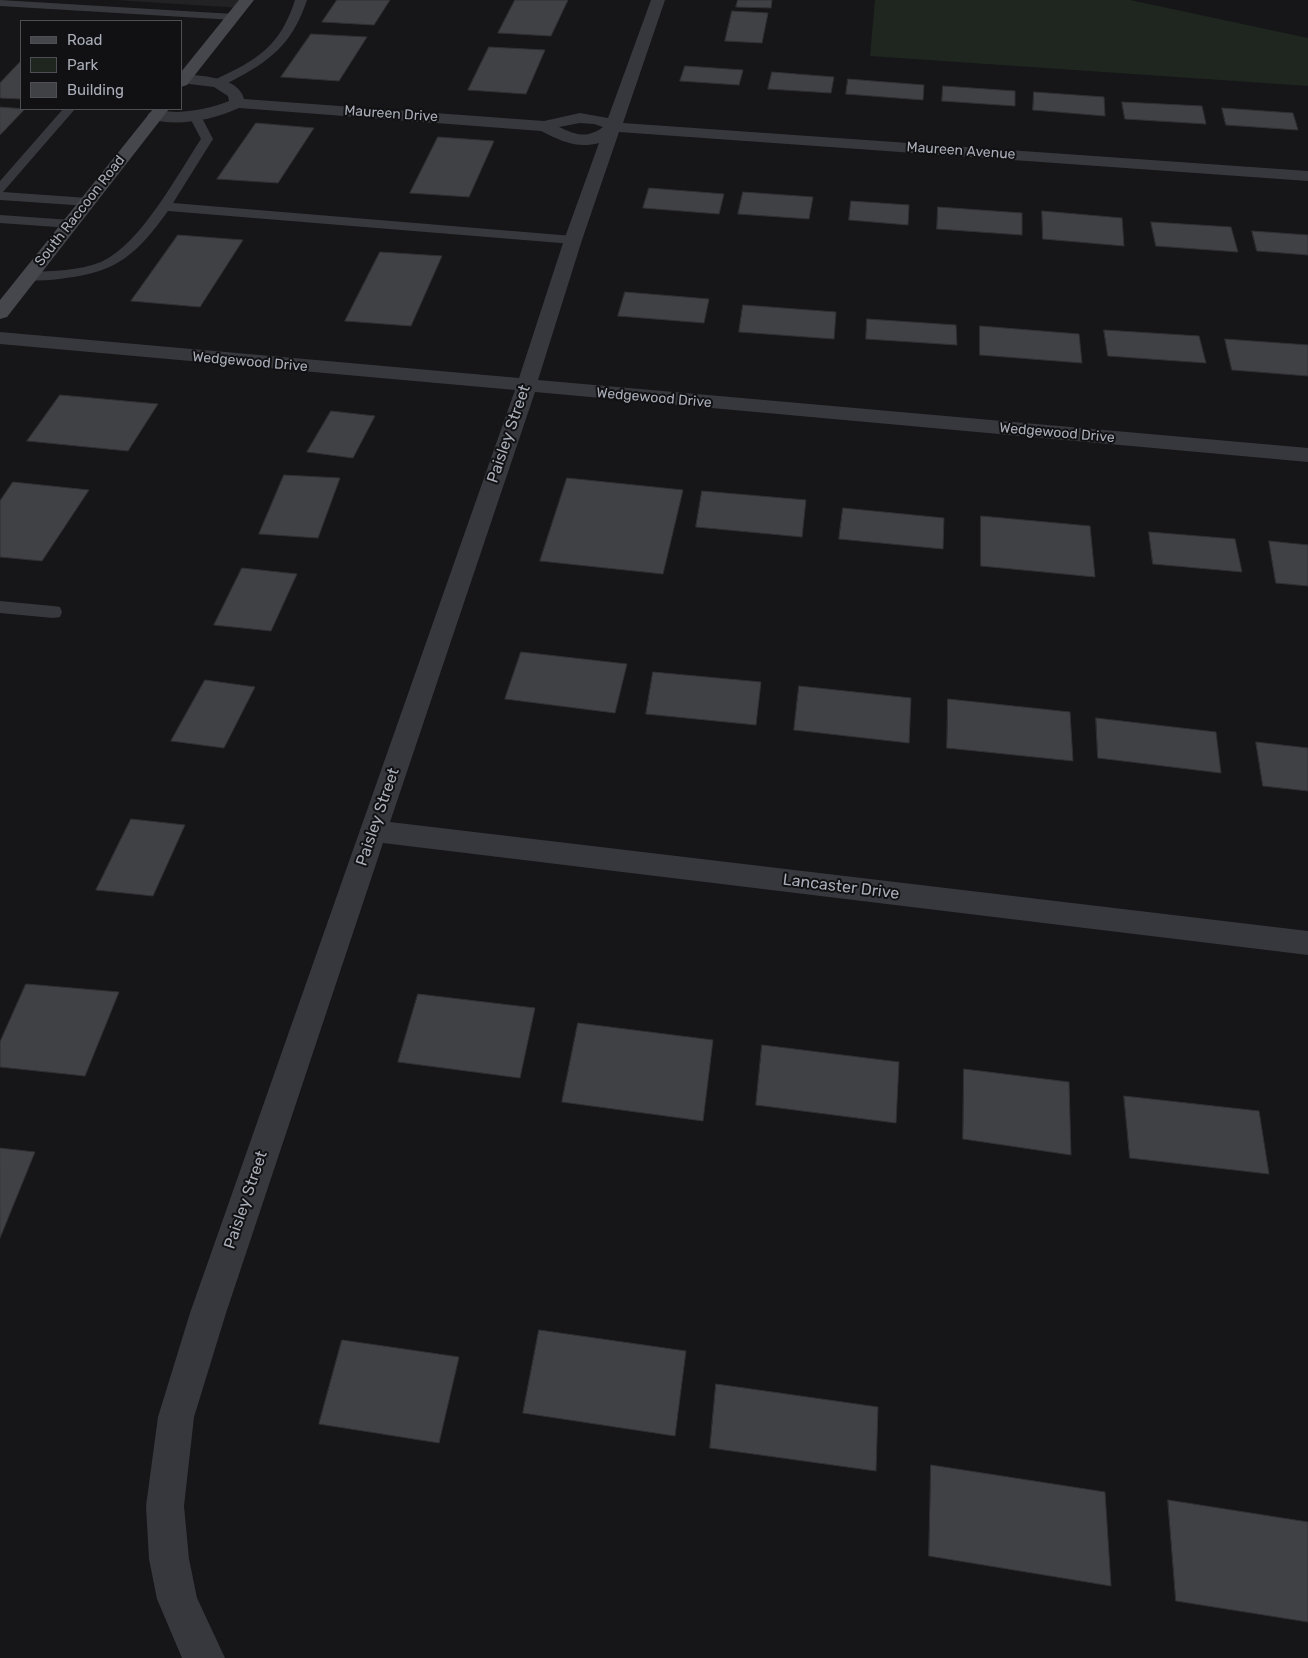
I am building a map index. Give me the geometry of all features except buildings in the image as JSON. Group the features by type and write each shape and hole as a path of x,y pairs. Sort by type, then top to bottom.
{"street":[{"path":"182,81 247,0"},
{"name":"Paisley Street","path":"200,1650 177,1599 169,1559 165,1506 176,1417 208,1313 526,386 573,240 658,0"},
{"path":"182,81 218,83 235,94 237,103"},
{"name":"Maureen Drive","path":"158,113 182,118 220,111 237,103 545,126 569,118 584,117 605,121 614,127 600,138 591,141 568,138 545,126"},
{"name":"South Raccoon Road","path":"0,313 158,113"},
{"name":"Maureen Avenue","path":"614,127 1308,176"},
{"name":"Wedgewood Drive","path":"0,338 1308,455"},
{"name":"Lancaster Drive","path":"374,831 1308,943"}],"lane":[{"path":"218,83 252,67 275,49 296,21 301,0"},
{"path":"0,3 234,16"},
{"path":"145,20 152,12"},
{"path":"0,189 68,110"},
{"path":"29,276 61,276 113,261 130,249 163,206 207,139 196,116"},
{"path":"0,196 88,202"},
{"path":"163,206 573,240"},
{"path":"0,219 71,224"},
{"path":"0,607 53,612"}],"shaded area":[{"path":"115,0 247,0 241,8"}],"green space":[{"path":"875,0 1130,0 1308,38 1308,86 870,56"}]}
